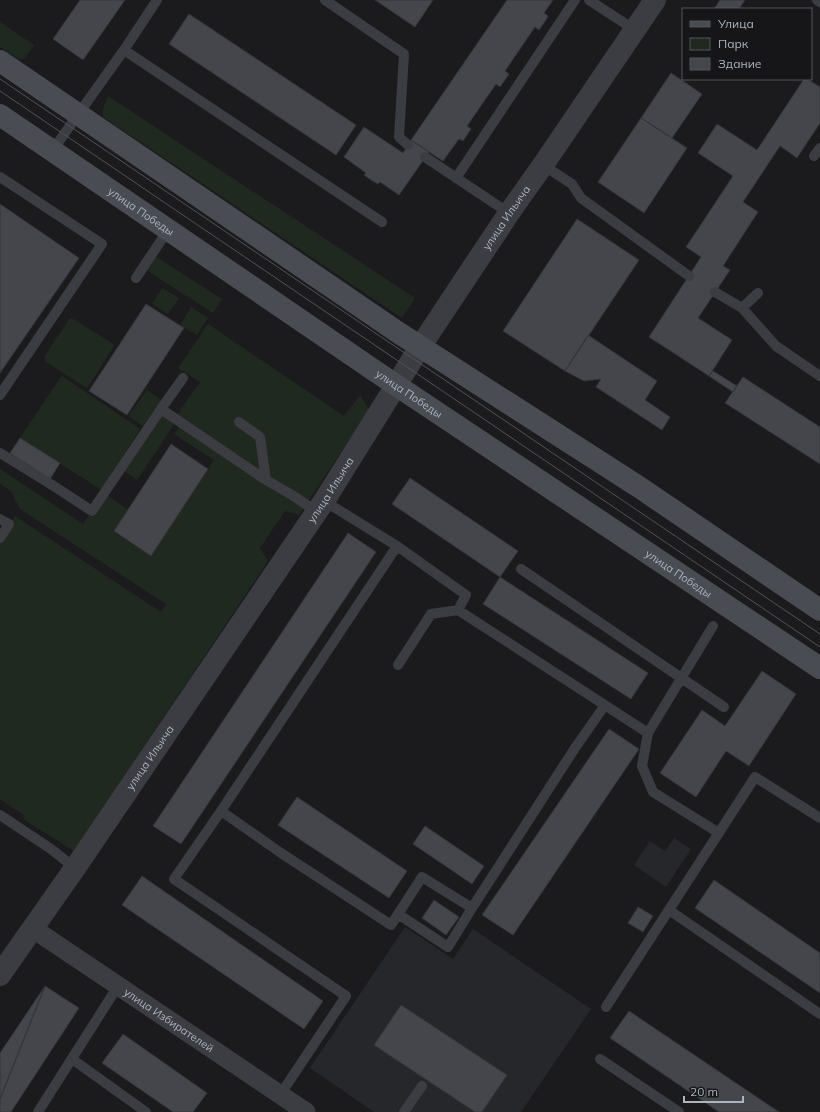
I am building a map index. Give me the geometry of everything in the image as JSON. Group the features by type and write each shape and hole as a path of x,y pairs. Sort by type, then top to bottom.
{"main road":[{"path":"0,61 420,347 639,487 820,610"},
{"name":"улица Победы","path":"0,115 396,385 820,668"}],"street":[{"name":"улица Ильича","path":"0,974 75,868 321,507 420,347 509,213 655,0"},
{"name":"улица Избирателей","path":"32,928 306,1112"}],"lane":[{"path":"52,151 124,50 157,0"},
{"path":"325,0 404,54 399,137 408,145"},
{"path":"456,178 575,0"},
{"path":"589,0 634,30"},
{"path":"816,0 820,2"},
{"path":"124,50 382,222"},
{"path":"425,158 509,213"},
{"path":"543,165 572,184 581,198 689,276"},
{"path":"0,177 102,244 0,395"},
{"path":"136,278 168,230"},
{"path":"715,292 742,308 776,346 820,376"},
{"path":"742,308 758,293"},
{"path":"0,454 92,511 183,378"},
{"path":"161,409 266,480 292,495 321,507 397,546 466,595 458,610"},
{"path":"239,422 260,437 266,480"},
{"path":"0,519 9,524 0,538"},
{"path":"280,1095 346,996 174,879 221,811 397,546"},
{"path":"521,569 724,707"},
{"path":"398,666 431,614 458,610 648,733"},
{"path":"713,626 648,733 642,766 653,792 719,832"},
{"path":"398,914 448,947 605,705"},
{"path":"606,1006 755,777 820,818"},
{"path":"221,811 281,853 391,925 422,877 472,908"},
{"path":"0,815 51,849 75,868"},
{"path":"669,910 820,1014"},
{"path":"38,1112 118,986"},
{"path":"72,1059 146,1112"},
{"path":"600,1059 679,1112"},
{"path":"404,1112 422,1086"}],"shaded area":[{"path":"674,838 691,849 666,887 634,865 650,841 665,851"},
{"path":"405,927 453,959 473,929 591,1009 521,1112 374,1112 310,1068"}],"green space":[{"path":"0,22 34,45 25,58 20,60 0,47"},
{"path":"108,96 415,298 402,318 103,117 103,109"},
{"path":"155,256 222,299 213,313 146,270"},
{"path":"162,288 179,298 168,314 152,304"},
{"path":"191,307 208,318 197,335 180,325"},
{"path":"70,318 112,343 114,346 88,387 85,387 46,362 44,357"},
{"path":"208,324 344,416 360,395 369,410 299,515 285,511 260,548 268,561 74,851 23,819 25,816 0,799 0,538 15,516 161,612 166,604 20,509 11,491 0,484 0,469 83,524 104,493 128,510 114,532 151,556 214,460 174,434 182,423 176,416 200,382 178,368"},
{"path":"62,376 139,428 139,431 103,487 100,489 20,438"},
{"path":"147,390 161,400 143,426 128,416"},
{"path":"161,409 177,420 137,480 121,469"}],"building":[{"path":"80,0 125,0 83,60 53,39"},
{"path":"375,0 433,0 415,27"},
{"path":"507,0 553,0 544,13 548,16 546,20 539,30 535,27 505,71 509,74 507,77 500,87 496,84 467,126 471,129 463,141 459,139 443,161 411,140"},
{"path":"720,0 745,0 740,8 715,8"},
{"path":"189,14 356,125 336,155 169,44"},
{"path":"671,73 702,94 672,138 641,118"},
{"path":"803,80 809,80 820,87 820,123 797,158 780,146 743,202 758,212 723,266 730,270 698,318 732,340 709,376 649,337 701,257 686,247 733,176 698,153 717,124 757,150"},
{"path":"641,118 687,148 644,213 598,182"},
{"path":"364,127 403,153 411,140 429,152 399,195 380,182 378,184 371,180 364,175 366,173 344,157"},
{"path":"0,204 79,258 0,373"},
{"path":"577,219 639,260 565,371 503,331"},
{"path":"146,304 184,328 127,415 89,391"},
{"path":"588,335 657,381 645,400 670,417 662,430 596,387 601,379 584,381 565,371"},
{"path":"713,371 737,386 733,392 709,376"},
{"path":"743,377 820,427 820,464 725,403"},
{"path":"20,438 60,463 50,479 10,453"},
{"path":"171,444 208,469 151,556 114,531"},
{"path":"410,478 518,551 500,577 392,504"},
{"path":"348,533 376,552 181,844 153,826"},
{"path":"500,577 648,673 631,699 483,604"},
{"path":"762,671 796,694 749,766 726,751 696,797 660,773 702,710 725,726"},
{"path":"609,729 639,749 513,935 482,915"},
{"path":"297,797 407,871 389,898 278,825"},
{"path":"425,826 484,866 472,884 413,844"},
{"path":"142,876 323,1001 304,1029 122,905"},
{"path":"714,880 820,953 820,993 695,908"},
{"path":"434,900 459,917 446,935 422,918"},
{"path":"638,907 653,916 643,932 628,923"},
{"path":"45,986 79,1008 11,1112 0,1112 0,1099"},
{"path":"45,986 0,1099 0,1053"},
{"path":"401,1005 507,1075 482,1112 475,1112 374,1045"},
{"path":"629,1011 779,1112 719,1112 610,1038"},
{"path":"123,1034 207,1093 193,1112 173,1112 102,1063"}],"tram line":[{"path":"0,79 820,634"},
{"path":"0,91 820,647"}]}
